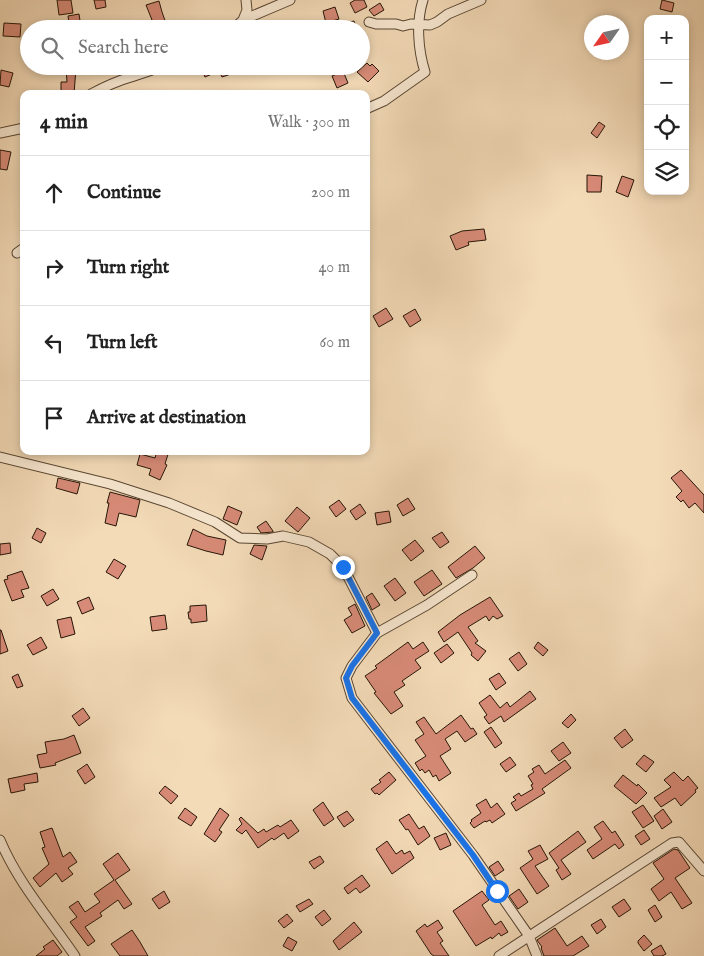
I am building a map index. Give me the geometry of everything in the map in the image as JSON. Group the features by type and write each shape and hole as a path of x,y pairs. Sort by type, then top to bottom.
{"street":[{"path":"243,20 247,10 246,0"},
{"path":"243,20 290,0"},
{"path":"370,107 384,101 425,72 420,58 418,35 423,0"},
{"path":"370,22 403,26 411,24 430,25 448,14 481,0"},
{"path":"98,90 136,75"},
{"path":"0,133 20,129"},
{"path":"0,457 110,484 161,500 215,522 240,538 267,539 283,536 309,542 330,554 343,567 377,633"},
{"path":"472,575 412,614 377,633 352,666 346,678 352,698 473,855 529,936 537,956"},
{"path":"0,840 22,882 75,956"},
{"path":"499,956 672,843 679,842 704,871"}],"building":[{"path":"57,0 71,0 73,13 59,15"},
{"path":"94,0 105,0 106,7 96,9"},
{"path":"355,0 364,0 367,7 355,13 350,3"},
{"path":"662,0 674,3 672,12 660,9"},
{"path":"159,1 165,20 152,20 146,5"},
{"path":"380,3 384,10 374,16 369,10"},
{"path":"335,7 339,19 325,20 323,11"},
{"path":"79,14 80,20 69,20 68,16"},
{"path":"4,23 20,24 20,37 3,36"},
{"path":"372,64 379,71 368,82 360,75 370,75 370,66"},
{"path":"1,70 13,73 9,87 0,85"},
{"path":"66,75 75,75 74,90 61,90 61,82 67,82"},
{"path":"345,75 348,83 337,88 332,76"},
{"path":"599,122 605,126 597,138 591,133"},
{"path":"0,150 11,152 7,170 0,169"},
{"path":"587,175 602,176 601,192 587,192"},
{"path":"622,176 634,180 628,197 616,192"},
{"path":"484,229 486,240 468,242 469,245 456,250 450,236 462,231"},
{"path":"386,308 393,319 379,327 373,316"},
{"path":"415,309 421,320 410,327 403,316"},
{"path":"140,455 155,458 156,455 168,455 165,464 167,465 160,480 149,475 151,469 137,465"},
{"path":"681,470 704,495 704,513 695,503 689,508 683,500 681,502 676,497 682,491 671,478"},
{"path":"58,478 80,483 77,494 56,488"},
{"path":"110,492 140,500 136,517 119,513 116,526 105,523"},
{"path":"408,498 415,509 403,516 397,505"},
{"path":"339,500 346,509 336,517 329,507"},
{"path":"360,504 366,513 356,520 350,511"},
{"path":"228,506 242,512 237,525 223,519"},
{"path":"297,507 310,518 298,532 285,521"},
{"path":"389,511 391,522 377,525 375,513"},
{"path":"266,521 273,532 261,533 257,527"},
{"path":"37,528 46,533 41,543 32,538"},
{"path":"193,529 207,536 226,540 223,555 187,545"},
{"path":"442,532 449,542 440,548 432,538"},
{"path":"415,540 424,551 411,561 402,550"},
{"path":"10,543 11,553 0,555 0,544"},
{"path":"254,545 267,546 262,560 250,554"},
{"path":"475,546 485,558 456,578 448,567"},
{"path":"114,559 126,566 118,579 106,572"},
{"path":"432,570 442,584 424,596 414,582"},
{"path":"22,571 29,588 21,590 24,597 12,601 4,580 8,579 7,576"},
{"path":"395,578 406,593 395,601 384,586"},
{"path":"53,589 59,599 47,606 41,596"},
{"path":"372,593 380,605 372,610 366,597"},
{"path":"89,597 94,609 82,614 77,602"},
{"path":"490,597 503,616 497,619 493,616 489,621 486,616 468,627 478,641 475,643 486,651 478,661 471,655 472,653 458,632 444,642 438,632 460,615"},
{"path":"355,604 365,626 352,633 344,620 352,615 348,608"},
{"path":"206,605 207,621 191,623 188,612 190,612 190,606"},
{"path":"165,615 167,629 152,631 150,617"},
{"path":"71,617 75,634 61,638 57,620"},
{"path":"0,630 8,651 0,654"},
{"path":"41,637 47,648 33,655 27,645"},
{"path":"408,642 413,649 423,642 429,651 415,660 421,668 402,681 405,685 394,692 403,706 391,714 374,693 376,692 365,676 377,668 375,666"},
{"path":"538,642 548,650 543,656 534,648"},
{"path":"447,644 454,653 441,663 434,653"},
{"path":"519,652 527,664 518,671 509,659"},
{"path":"499,673 506,683 496,690 489,679"},
{"path":"18,674 23,686 17,688 12,677"},
{"path":"530,691 536,699 504,722 501,716 489,724 484,717 487,715 479,703 490,695 500,708 507,702 510,707"},
{"path":"83,708 90,718 79,726 72,716"},
{"path":"571,714 576,720 568,728 562,723"},
{"path":"461,715 477,734 465,742 457,731 445,739 451,749 440,756 451,773 439,781 436,775 433,777 429,770 425,773 422,769 420,771 415,763 426,756 415,740 424,734 416,722 424,717 436,734"},
{"path":"491,727 502,743 495,748 484,732"},
{"path":"625,729 633,740 622,748 614,738"},
{"path":"74,735 81,753 55,763 56,765 40,768 37,755 47,753 45,742 64,739"},
{"path":"563,742 571,753 559,761 551,751"},
{"path":"644,755 654,762 646,772 636,764"},
{"path":"510,757 516,765 506,772 500,764"},
{"path":"565,760 571,768 542,789 545,793 516,811 511,803 516,800 513,797 519,793 521,796 533,789 531,785 533,784 528,776 534,772 532,769 539,765 545,774"},
{"path":"87,764 95,777 85,784 77,771"},
{"path":"389,772 396,780 379,795 375,794 371,789 381,782 379,780"},
{"path":"674,772 683,781 688,776 698,788 681,806 675,798 661,807 654,798 671,787 664,780"},
{"path":"37,773 38,782 24,784 25,790 11,793 8,779"},
{"path":"623,775 637,786 638,784 647,793 636,804 614,786"},
{"path":"165,786 178,796 171,804 159,793"},
{"path":"486,799 491,808 497,803 505,814 492,823 490,820 485,821 474,828 470,823 471,820 481,813 476,805"},
{"path":"323,802 334,819 324,826 313,810"},
{"path":"643,805 654,821 643,828 632,812"},
{"path":"185,808 197,817 191,826 178,818"},
{"path":"220,808 229,815 219,830 222,832 215,842 204,834"},
{"path":"663,809 672,822 662,829 654,816"},
{"path":"347,811 354,820 344,827 337,817"},
{"path":"409,814 419,829 424,826 430,836 418,845 408,829 406,830 399,820"},
{"path":"241,817 258,833 264,829 266,832 278,825 280,827 291,820 299,831 288,839 284,833 274,840 272,838 258,848 246,830 242,834 236,830 242,824 239,819"},
{"path":"603,821 612,833 615,831 624,845 619,849 615,844 593,859 587,850 602,839 594,827"},
{"path":"52,828 63,857 70,852 77,862 68,868 73,874 62,882 56,873 40,887 33,878 49,864 42,848 45,847 40,832"},
{"path":"644,830 650,839 641,845 635,836"},
{"path":"578,831 586,842 561,860 571,874 562,880 556,870 559,868 549,853"},
{"path":"446,833 451,845 440,850 434,838"},
{"path":"387,841 396,854 402,850 404,854 410,851 414,858 392,874 376,849"},
{"path":"540,845 548,859 535,866 549,886 537,894 520,868 533,859 528,851"},
{"path":"674,849 678,850 690,868 675,878 692,903 682,909 671,892 659,901 651,889 664,879 653,863"},
{"path":"118,853 130,870 115,880 132,904 124,909 118,900 100,913 102,916 85,927 95,941 88,946 70,922 77,917 69,907 78,901 85,912 100,902 94,894 114,880 103,864"},
{"path":"320,856 324,862 314,869 309,862"},
{"path":"498,861 504,870 495,876 489,867"},
{"path":"362,875 370,886 360,893 356,888 348,894 344,888"},
{"path":"519,889 528,902 518,909 509,896"},
{"path":"164,891 170,902 159,909 152,899"},
{"path":"482,891 489,900 482,905 495,925 501,921 508,932 501,936 499,933 492,939 491,937 476,946 453,911"},
{"path":"309,899 313,904 300,912 296,906"},
{"path":"624,899 631,909 619,917 612,907"},
{"path":"655,905 662,917 655,922 648,910"},
{"path":"324,910 331,919 322,926 315,917"},
{"path":"287,914 293,921 284,928 278,921"},
{"path":"601,919 606,927 597,934 591,925"},
{"path":"438,920 443,928 437,932 443,941 440,943 449,956 434,956 431,954 416,931 425,924 427,927"},
{"path":"354,922 362,932 339,950 333,941"},
{"path":"555,928 567,946 582,936 589,946 573,956 544,956 542,947 537,940"},
{"path":"132,930 148,956 120,956 111,944"},
{"path":"644,935 652,944 644,951 638,941"},
{"path":"288,937 297,942 292,951 283,946"},
{"path":"53,940 62,952 57,956 36,956 45,949 43,947"},
{"path":"661,945 666,954 654,956 651,951"}],"route":[{"path":"343,567 377,633 365,647 346,678 352,698 473,855 497,891"}]}
